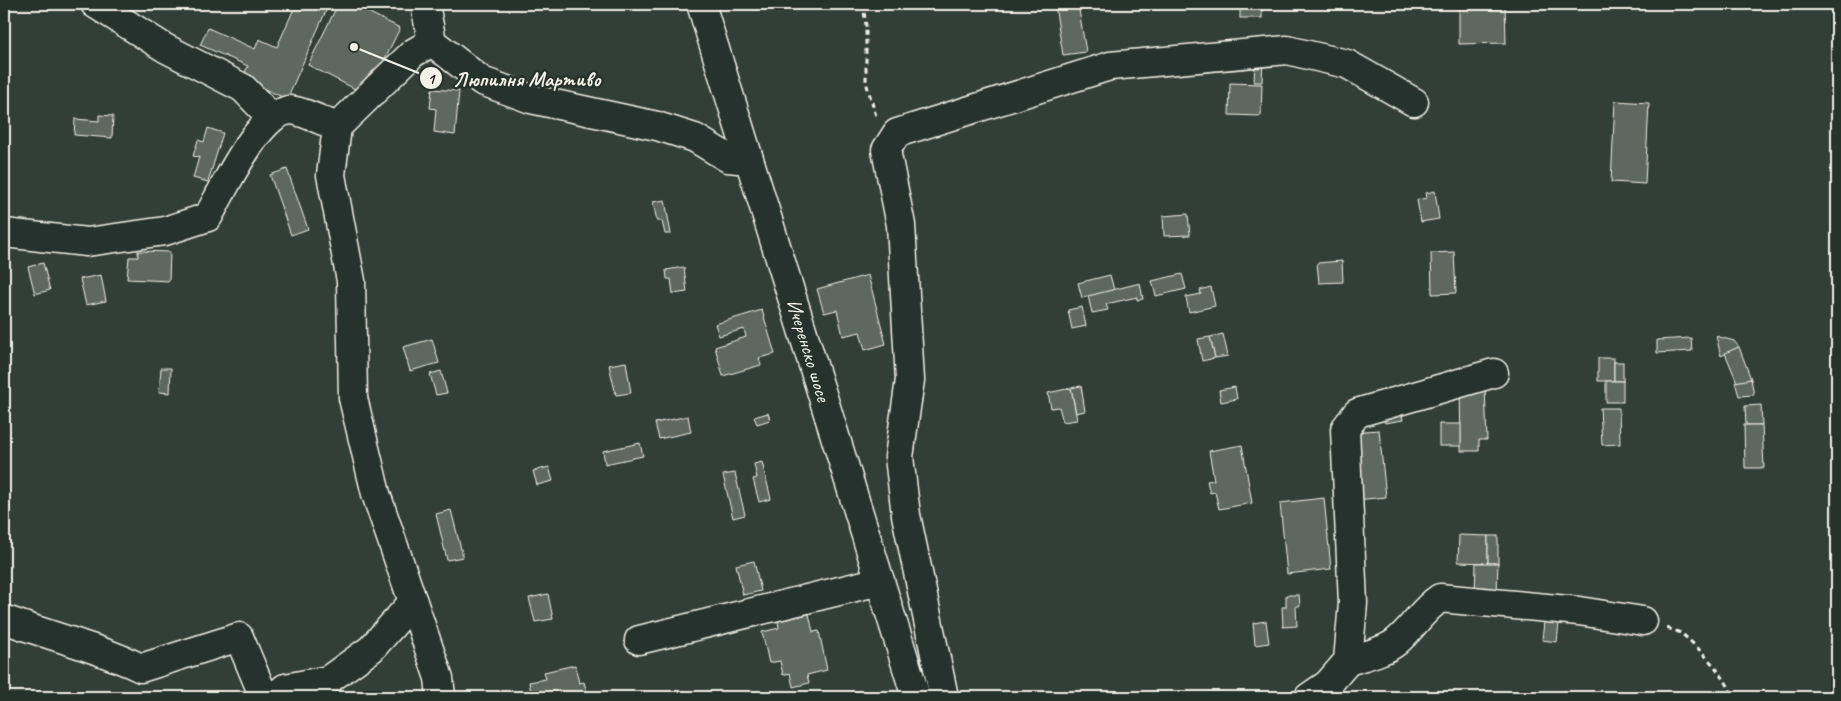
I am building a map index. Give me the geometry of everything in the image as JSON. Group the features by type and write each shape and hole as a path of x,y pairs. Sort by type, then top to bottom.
{"street":[{"path":"95,4 165,48 243,88 271,117"},
{"path":"425,4 432,42 482,82 531,99 657,126 695,138 728,158 749,160"},
{"name":"Ичеренско шосе","path":"701,4 916,697"},
{"path":"432,42 413,53 337,127 331,175 351,282 353,398 376,494 439,678 441,697"},
{"path":"944,697 906,514 899,457 910,371 901,225 886,150 897,133 1110,66 1287,50 1347,64 1414,102"},
{"path":"4,233 87,242 165,231 208,217 255,136 271,117 291,110 337,127"},
{"path":"1348,661 1353,603 1344,429 1357,413 1494,373"},
{"path":"640,640 880,581"},
{"path":"1309,697 1328,684 1348,661 1394,644 1419,620 1426,607 1440,598 1579,611 1642,621"},
{"path":"274,697 285,688 328,680 371,649 413,602"},
{"path":"4,619 38,632 116,656 141,668 239,637 264,697"}],"path":[{"path":"863,4 866,26 866,82 886,150"},
{"path":"1642,621 1680,632 1703,654 1731,688 1732,697"}],"building":[{"path":"296,4 329,4 287,99 242,79 248,66 200,45 208,28 255,49 259,39 277,47"},
{"path":"338,4 352,4 400,28 367,95 308,65"},
{"path":"634,4 651,4 651,8 635,8"},
{"path":"1078,4 1086,52 1063,55 1055,6"},
{"path":"1240,4 1262,4 1262,18 1240,18"},
{"path":"1459,4 1505,4 1506,43 1459,44"},
{"path":"1255,59 1263,59 1262,82 1254,82"},
{"path":"1230,83 1262,84 1261,116 1229,115"},
{"path":"432,89 459,91 455,135 434,132 436,109 430,108"},
{"path":"1615,101 1649,103 1645,184 1611,182"},
{"path":"99,115 113,116 112,138 74,135 75,119 99,121"},
{"path":"208,128 223,133 208,182 193,178 199,157 193,156 198,140 204,142"},
{"path":"287,169 308,229 291,235 270,175"},
{"path":"1435,191 1439,219 1421,222 1417,200 1427,198 1426,193"},
{"path":"665,200 671,234 665,234 662,221 657,221 653,202"},
{"path":"1188,214 1190,235 1164,236 1163,216"},
{"path":"138,251 170,252 169,281 127,279 129,257 138,257"},
{"path":"1454,252 1456,293 1432,294 1431,253"},
{"path":"1342,261 1343,282 1319,283 1317,263"},
{"path":"43,263 50,290 35,294 28,267"},
{"path":"684,267 687,292 673,294 671,279 667,279 666,270"},
{"path":"1182,274 1186,289 1156,296 1152,281"},
{"path":"101,275 106,301 86,305 80,279"},
{"path":"868,275 886,344 865,350 860,332 843,336 837,310 824,313 817,289"},
{"path":"1110,275 1114,290 1082,298 1078,283"},
{"path":"1140,283 1143,299 1137,300 1137,297 1106,304 1108,310 1092,313 1088,296"},
{"path":"1211,287 1215,306 1189,312 1186,297 1201,294 1200,290"},
{"path":"1082,307 1086,326 1072,329 1068,310"},
{"path":"762,310 775,354 759,358 761,365 723,376 715,347 746,337 744,329 719,336 715,324"},
{"path":"1223,334 1228,356 1215,358 1210,337"},
{"path":"1716,336 1734,341 1739,347 1721,356"},
{"path":"1210,337 1215,358 1202,361 1198,339"},
{"path":"1691,338 1692,351 1657,353 1657,340"},
{"path":"432,339 439,363 410,371 403,347"},
{"path":"1739,347 1751,379 1737,382 1725,353"},
{"path":"1598,358 1614,358 1614,381 1598,381"},
{"path":"626,362 631,393 616,395 609,365"},
{"path":"1614,362 1623,362 1623,381 1614,381"},
{"path":"161,368 171,368 170,393 159,392"},
{"path":"441,371 447,393 436,395 430,374"},
{"path":"1751,379 1754,395 1739,396 1735,382"},
{"path":"1606,381 1623,381 1623,402 1606,402"},
{"path":"1081,386 1085,411 1076,413 1071,388"},
{"path":"1460,386 1485,386 1487,440 1479,440 1479,451 1461,451"},
{"path":"1235,387 1237,399 1221,402 1219,390"},
{"path":"1071,388 1077,420 1063,422 1059,407 1051,408 1048,393"},
{"path":"1381,405 1401,412 1403,420 1385,423"},
{"path":"1761,405 1762,425 1746,425 1745,406"},
{"path":"1600,408 1619,408 1620,444 1602,445"},
{"path":"768,413 770,420 757,424 754,417"},
{"path":"688,416 691,432 659,439 655,423"},
{"path":"1439,424 1461,424 1461,446 1439,446"},
{"path":"1744,425 1762,425 1764,468 1745,468"},
{"path":"1379,430 1386,497 1346,501 1350,432"},
{"path":"640,443 643,456 605,464 603,451"},
{"path":"1242,445 1252,503 1219,509 1215,492 1210,493 1207,481 1214,480 1209,451"},
{"path":"762,462 771,499 759,502 753,479 757,478 754,464"},
{"path":"549,467 553,481 537,485 533,471"},
{"path":"735,473 745,515 733,518 723,475"},
{"path":"1324,498 1331,569 1287,574 1280,503"},
{"path":"451,510 463,557 447,560 436,514"},
{"path":"1459,535 1488,536 1488,563 1458,562"},
{"path":"1488,536 1498,536 1498,563 1488,563"},
{"path":"754,561 761,591 743,595 736,565"},
{"path":"1476,563 1498,563 1497,593 1475,593"},
{"path":"548,594 553,619 535,622 529,598"},
{"path":"1286,595 1299,595 1300,606 1296,606 1297,626 1283,627 1282,607 1286,607"},
{"path":"809,614 813,632 819,631 827,670 807,675 809,683 793,687 790,673 783,675 780,661 769,663 762,632 779,628 778,621"},
{"path":"1266,621 1269,643 1255,645 1253,623"},
{"path":"1544,622 1559,623 1557,642 1542,640"},
{"path":"575,665 579,683 584,682 588,697 532,697 529,682 546,679 544,672"}],"place":[{"name":"Люпилня Мартиво","path":"354,47"}]}
